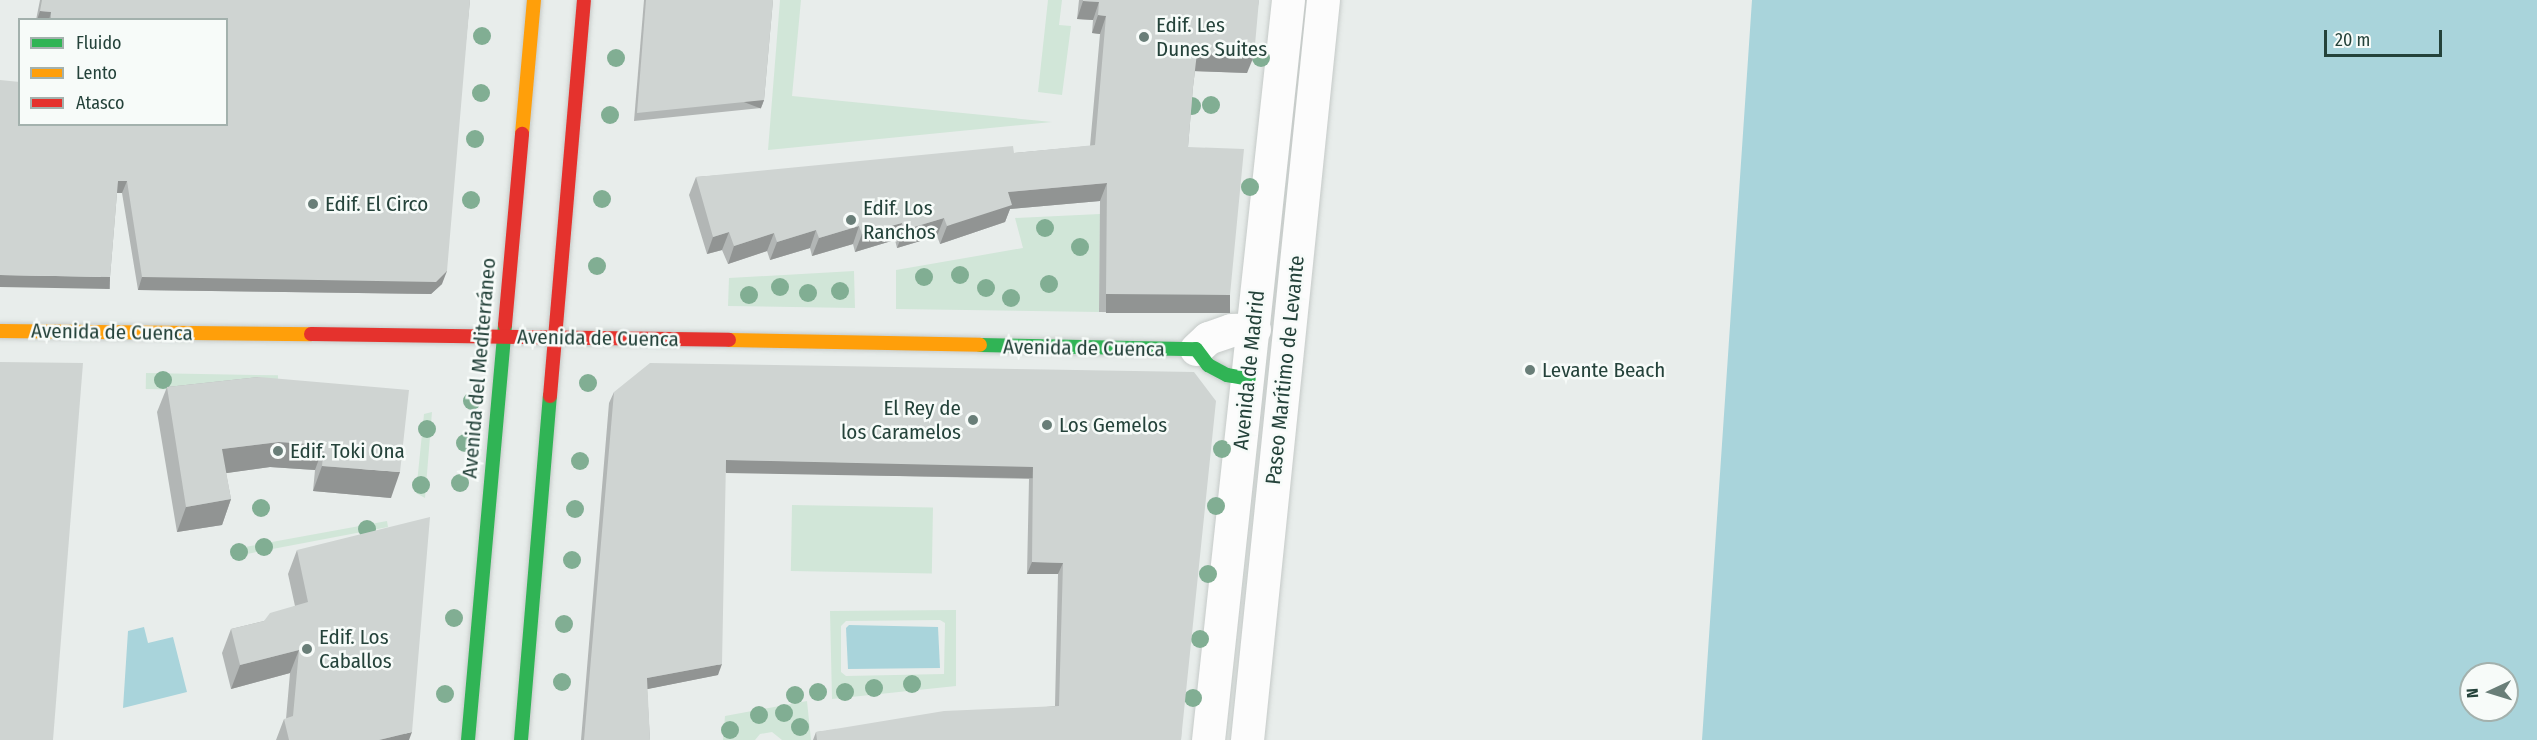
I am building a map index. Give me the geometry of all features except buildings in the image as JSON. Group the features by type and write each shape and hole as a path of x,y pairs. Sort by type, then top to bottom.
{"street":[{"name":"Avenida del Mediterráneo","path":"468,740 534,0"},
{"path":"520,740 553,336 584,0"},
{"name":"Avenida de Madrid","path":"1209,740 1288,0"},
{"name":"Paseo Marítimo de Levante","path":"1247,740 1323,0"},
{"name":"Avenida de Cuenca","path":"1196,349 1208,338 1231,330 1254,329"},
{"name":"Avenida de Cuenca","path":"0,331 553,336 1196,349 1218,370 1249,379"}],"green space":[{"path":"780,0 801,0 792,96 1052,122 768,150"},
{"path":"1048,0 1062,0 1059,25 1071,26 1062,95 1038,92"},
{"path":"1100,214 1099,312 896,309 896,270 1023,248 1015,218"},
{"path":"854,271 855,308 728,306 729,278"},
{"path":"146,373 278,375 278,391 146,389"},
{"path":"432,412 425,498 416,493 424,414"},
{"path":"792,505 933,507 932,573 791,571"},
{"path":"387,521 388,527 236,556 234,549"},
{"path":"956,610 956,686 832,699 830,611","holes":["940,620 945,623 944,674 846,676 841,672 841,626 846,621"]},
{"path":"807,701 811,740 782,740 772,732 760,734 755,740 723,740 725,716"}],"water":[{"path":"1752,0 2537,0 2537,740 1702,740"},
{"path":"849,625 938,627 940,668 848,669 846,628"},
{"path":"144,627 148,643 173,637 187,692 123,708 128,631"}],"traffic: fast":[{"path":"468,740 505,325"},
{"path":"980,345 1196,349 1208,365 1227,375 1249,379"},
{"path":"521,740 550,396"}],"traffic: slow":[{"path":"522,134 534,0"},
{"path":"0,331 311,334"},
{"path":"729,340 980,345"}],"traffic: jam":[{"path":"550,396 584,0"},
{"path":"505,325 522,134"},
{"path":"311,334 729,340"}],"place":[{"name":"Edif. Les Dunes Suites","path":"1144,37"},
{"name":"Edif. El Circo","path":"313,204"},
{"name":"Edif. Los Ranchos","path":"851,220"},
{"name":"Levante Beach","path":"1530,370"},
{"name":"El Rey de los Caramelos","path":"973,420"},
{"name":"Los Gemelos","path":"1047,425"},
{"name":"Edif. Toki Ona","path":"278,451"},
{"name":"Edif. Los Caballos","path":"307,649"}]}
